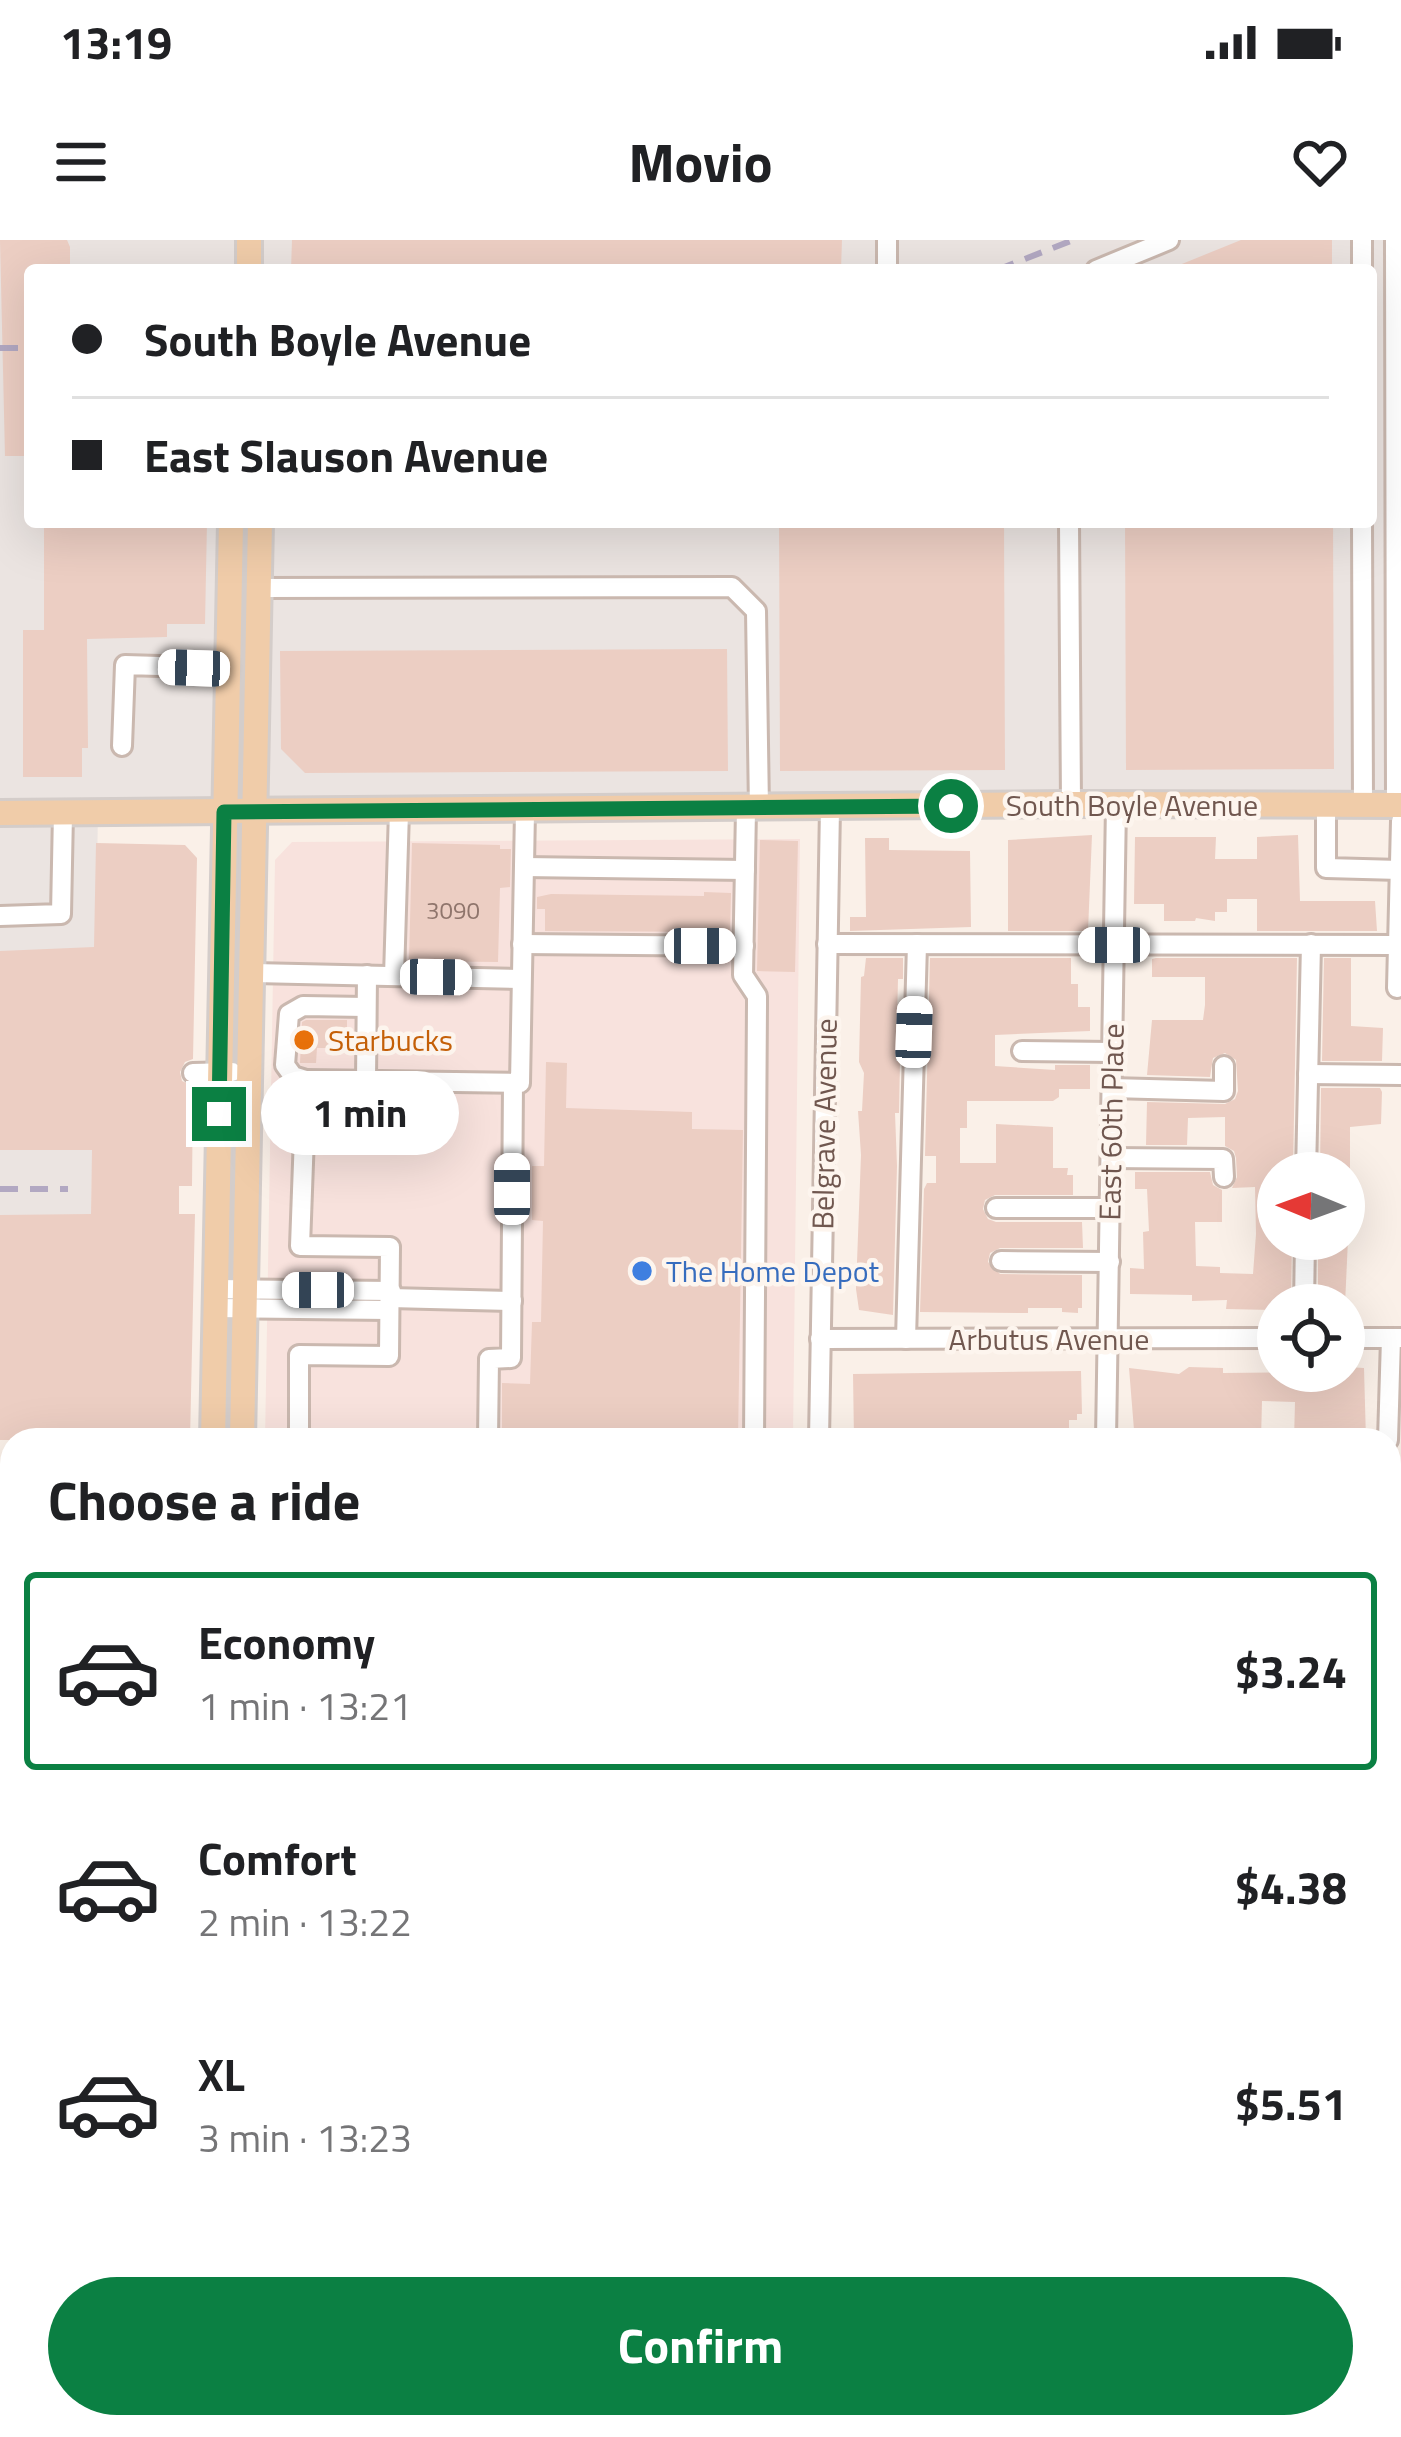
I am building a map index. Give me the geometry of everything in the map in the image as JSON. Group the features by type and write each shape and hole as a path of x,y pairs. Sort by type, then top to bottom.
{"main road":[{"path":"213,1428 231,528"},
{"path":"242,1428 260,528"},
{"name":"South Boyle Avenue","path":"0,813 1071,804 1326,804 1399,811"}],"street":[{"path":"887,240 887,264"},
{"path":"1111,264 1169,240"},
{"path":"1395,240 1397,988"},
{"path":"1069,528 1071,804"},
{"path":"1362,528 1363,805"},
{"path":"258,588 732,587 756,611 743,976 758,1004 754,1428"},
{"path":"122,746 125,665 228,668"},
{"name":"East 60th Place","path":"1106,1428 1115,804"},
{"path":"1326,804 1326,868 1400,871"},
{"name":"Belgrave Avenue","path":"819,1428 830,808"},
{"path":"366,1007 303,1006 289,1014 285,1065 293,1076 520,1083 525,811"},
{"path":"394,976 399,812"},
{"path":"0,916 61,914 63,813"},
{"path":"524,867 745,870"},
{"path":"522,944 744,946"},
{"path":"826,944 1399,945"},
{"path":"906,1339 917,944"},
{"path":"1306,1152 1311,944"},
{"path":"252,973 521,979"},
{"path":"366,1081 367,975"},
{"path":"1022,1051 1111,1052"},
{"path":"1111,1088 1224,1091 1225,1066"},
{"path":"193,1072 249,1073"},
{"path":"1308,1074 1401,1075"},
{"path":"298,1428 299,1355 389,1355 389,1247 300,1246 306,1080"},
{"path":"488,1428 489,1358 511,1358 513,1083"},
{"path":"1111,1158 1223,1159 1224,1178"},
{"path":"996,1208 1110,1208"},
{"path":"1001,1261 1111,1262"},
{"path":"217,1298 512,1301"},
{"name":"Arbutus Avenue","path":"820,1340 1257,1338"},
{"path":"1365,1338 1396,1338 1389,1428"}],"shaded area":[{"path":"0,240 1401,240 1401,805 98,811 89,1350 0,1351"},
{"path":"800,839 793,1428 265,1428 275,860 292,842"}],"building":[{"path":"0,240 67,240 70,264 24,264 24,456 5,456"},
{"path":"292,240 842,240 841,264 291,264"},
{"path":"1241,240 1332,240 1332,264 1182,264"},
{"path":"44,528 207,528 205,624 167,624 167,637 87,639 88,748 82,748 82,777 23,777 23,630 44,630"},
{"path":"779,528 1004,528 1005,770 780,771"},
{"path":"1125,528 1333,528 1334,769 1126,770"},
{"path":"727,649 728,771 305,773 281,749 280,651"},
{"path":"1092,835 1088,931 1008,931 1008,840"},
{"path":"1298,835 1300,901 1375,901 1377,931 1257,931 1257,899 1227,899 1227,912 1215,912 1215,921 1164,921 1164,904 1134,904 1135,837 1216,837 1215,859 1257,859 1257,837"},
{"path":"865,838 889,838 889,850 970,851 971,927 850,931 850,917 866,917"},
{"path":"760,840 798,841 795,972 757,971"},
{"path":"96,843 185,845 197,858 193,1059 180,1072 182,1081 193,1086 192,1186 179,1186 179,1214 195,1214 190,1428 0,1428 0,1215 91,1214 92,1150 0,1150 0,951 94,947"},
{"path":"412,843 511,849 510,887 500,888 498,962 409,961"},
{"path":"704,892 731,893 730,932 545,931 545,909 537,909 537,897 551,894 704,896"},
{"path":"866,958 903,958 903,979 898,979 893,1315 859,1310 856,1289 858,1111 862,1111 864,1073 859,1062 861,977"},
{"path":"930,958 1071,958 1071,984 1078,984 1078,1007 1090,1007 1090,1031 995,1035 995,1066 1055,1070 1055,1065 1090,1065 1090,1089 1059,1089 1053,1101 967,1101 967,1128 960,1128 960,1163 996,1163 996,1124 1053,1127 1053,1168 1068,1168 1067,1175 1073,1175 1073,1195 995,1195 985,1200 983,1209 996,1222 1082,1222 1083,1248 1000,1248 990,1253 988,1262 1000,1274 1082,1275 1078,1313 1062,1312 1062,1308 1028,1308 1028,1313 920,1312 924,1189 927,1183 936,1183 936,1156 925,1156"},
{"path":"1297,958 1293,1152 1257,1152 1257,1260 1292,1260 1291,1284 1257,1284 1257,1310 1226,1309 1227,1300 1192,1301 1192,1295 1130,1294 1130,1268 1144,1269 1143,1232 1149,1231 1147,1189 1135,1189 1135,1172 1210,1172 1213,1185 1222,1190 1222,1222 1195,1222 1196,1266 1253,1274 1256,1234 1255,1187 1232,1188 1236,1158 1225,1146 1225,1117 1188,1118 1187,1145 1146,1145 1147,1102 1225,1104 1238,1091 1236,1060 1225,1053 1213,1058 1210,1077 1147,1075 1152,1020 1203,1020 1205,1005 1205,977 1152,977 1152,959"},
{"path":"1324,958 1351,958 1351,1026 1383,1028 1382,1061 1322,1061"},
{"path":"347,1020 347,1048 317,1048 316,1063 300,1063 302,1022"},
{"name":"The Home Depot","path":"546,1062 567,1063 566,1108 692,1112 692,1129 743,1130 738,1428 502,1428 502,1383 530,1384 532,1322 541,1322 543,1221 532,1220 532,1166 544,1166"},
{"path":"1321,1088 1380,1088 1381,1124 1350,1127 1350,1152 1320,1152"},
{"path":"1318,1260 1347,1260 1346,1284 1318,1284"},
{"path":"1189,1367 1257,1373 1257,1392 1365,1392 1366,1428 1294,1428 1295,1402 1262,1401 1261,1428 1134,1428 1129,1368 1179,1374"},
{"path":"1081,1371 1082,1414 1069,1420 1069,1428 854,1428 853,1374"}],"railway":[{"path":"1012,264 1073,240"},
{"path":"0,348 24,348"},
{"path":"0,1189 68,1189"}],"place":[{"name":"Starbucks","path":"304,1040"},
{"name":"The Home Depot","path":"642,1271"}],"route":[{"path":"219,1114 224,812 951,806"}]}
